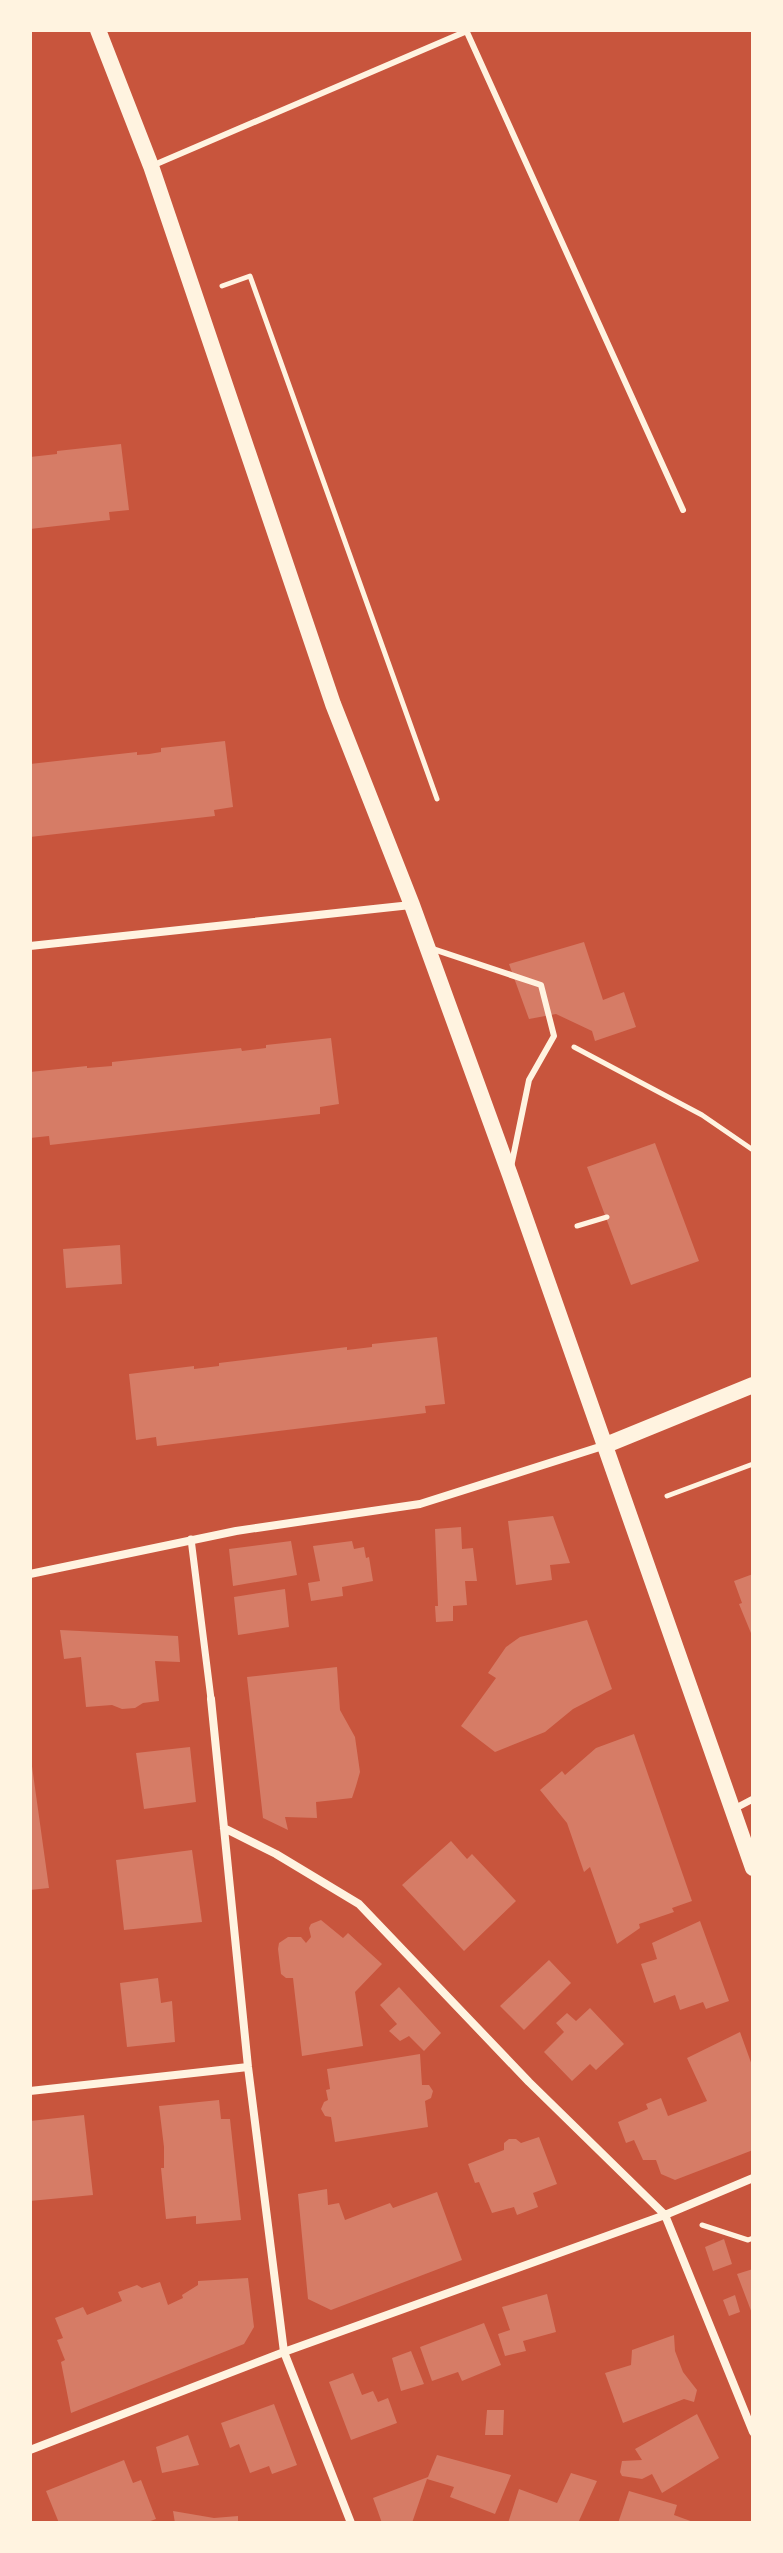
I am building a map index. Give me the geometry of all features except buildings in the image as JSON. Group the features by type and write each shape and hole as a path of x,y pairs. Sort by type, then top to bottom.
{"main road":[{"path":"98,30 151,166 333,704 412,905 510,1175 753,1868"},
{"path":"606,1445 753,1385"}],"street":[{"path":"30,946 412,905"},
{"path":"30,1574 191,1539 420,1504 606,1445"},
{"path":"191,1539 211,1699 248,2067 284,2352 351,2523"},
{"path":"733,1809 753,1799"},
{"path":"224,1828 276,1854 359,1904 529,2082 665,2215 753,2432"},
{"path":"30,2091 248,2067"},
{"path":"30,2450 284,2352 665,2215 753,2178"}],"lane":[{"path":"151,166 466,30 683,510"},
{"path":"427,946 541,985 554,1036 529,1080 510,1175"}],"path":[{"path":"218,287 250,276 437,799"},
{"path":"554,1036 702,1115 753,1150"},
{"path":"577,1226 607,1217"},
{"path":"667,1496 753,1464"},
{"path":"678,2210 708,2228 748,2240 753,2238"}]}
